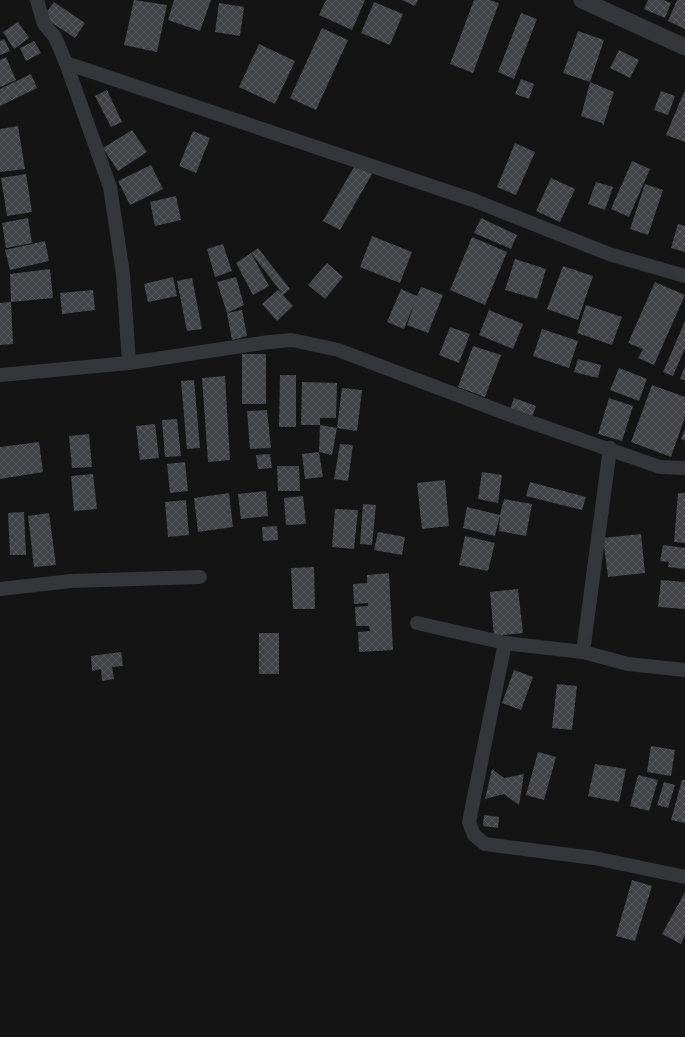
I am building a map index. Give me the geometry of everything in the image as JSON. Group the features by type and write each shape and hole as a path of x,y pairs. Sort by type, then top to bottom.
{"street":[{"path":"37,0 44,24 55,37 66,63 110,187 123,274 129,363"},
{"path":"582,0 685,47"},
{"path":"66,63 473,200 609,254 685,276"},
{"path":"0,375 129,363 269,342 292,340 338,350 510,414 610,448 660,467 685,468"},
{"path":"582,652 610,448"},
{"path":"0,589 71,581 200,577"},
{"path":"417,623 505,643 582,652 628,664 685,670"},
{"path":"505,643 469,822 474,835 485,844 594,858 685,877"}],"building":[{"path":"134,0 167,5 157,52 124,45"},
{"path":"174,0 211,0 200,31 168,20"},
{"path":"326,0 365,0 352,30 319,15"},
{"path":"402,0 418,0 415,6"},
{"path":"474,0 490,0 499,3 473,73 450,64"},
{"path":"648,0 663,0 671,3 665,18 644,9"},
{"path":"677,0 685,0 685,29 668,21"},
{"path":"54,2 85,23 75,38 43,17"},
{"path":"374,2 403,14 390,45 361,33"},
{"path":"219,3 244,7 240,36 215,32"},
{"path":"521,13 537,19 514,79 498,72"},
{"path":"18,22 29,38 14,49 3,32"},
{"path":"322,28 348,40 316,110 290,98"},
{"path":"578,31 604,40 590,82 563,73"},
{"path":"4,39 10,51 0,55 0,41"},
{"path":"34,41 41,53 26,61 20,48"},
{"path":"259,44 295,61 275,104 239,87"},
{"path":"619,50 639,60 630,78 610,68"},
{"path":"6,57 16,80 0,87 0,60"},
{"path":"31,74 37,88 0,106 0,89"},
{"path":"521,79 534,84 529,99 515,94"},
{"path":"590,82 614,92 603,126 602,123 581,116"},
{"path":"107,90 122,122 111,127 95,96"},
{"path":"661,91 675,96 668,115 654,110"},
{"path":"685,92 685,142 666,135"},
{"path":"18,126 25,169 0,172 0,129"},
{"path":"132,130 147,152 118,171 103,148"},
{"path":"193,131 210,138 196,173 179,166"},
{"path":"515,143 535,152 516,195 497,187"},
{"path":"632,161 650,169 629,217 611,209"},
{"path":"151,165 163,189 130,205 118,181"},
{"path":"355,165 372,174 340,230 323,221"},
{"path":"26,174 32,212 7,216 1,178"},
{"path":"551,178 575,189 560,222 536,211"},
{"path":"596,182 613,187 605,210 588,204"},
{"path":"645,184 663,190 648,235 630,229"},
{"path":"176,196 181,220 155,226 150,202"},
{"path":"28,218 32,243 6,248 2,223"},
{"path":"481,218 517,235 511,249 474,233"},
{"path":"678,224 685,226 685,252 671,248"},
{"path":"372,236 412,252 400,283 360,267"},
{"path":"472,237 507,252 485,305 450,290"},
{"path":"45,241 49,261 10,270 5,250"},
{"path":"223,244 232,271 215,277 207,249"},
{"path":"258,248 290,289 283,295 293,306 277,321 262,304 278,290 282,293 251,253"},
{"path":"251,253 269,286 253,295 236,263"},
{"path":"515,259 546,269 537,299 505,290"},
{"path":"327,263 343,277 325,299 308,285"},
{"path":"563,266 593,276 578,320 547,309"},
{"path":"50,269 53,298 11,302 10,274"},
{"path":"173,277 177,296 148,302 144,284"},
{"path":"236,277 244,305 227,313 217,282"},
{"path":"192,278 202,329 187,331 177,281"},
{"path":"655,282 685,295 654,365 638,358 643,349 628,343"},
{"path":"421,287 443,295 428,333 407,325 414,304 404,329 387,322 401,289 417,296"},
{"path":"93,290 95,310 62,314 60,293"},
{"path":"11,302 13,344 0,345 0,303"},
{"path":"586,305 622,317 612,345 577,333"},
{"path":"242,310 247,336 232,340 227,313"},
{"path":"489,310 523,324 513,349 479,335"},
{"path":"685,321 685,348 673,376 663,372"},
{"path":"450,327 470,334 459,363 439,355"},
{"path":"542,329 578,341 569,368 533,356"},
{"path":"473,346 501,355 485,397 458,387"},
{"path":"242,354 266,354 266,404 242,404"},
{"path":"578,359 601,365 598,378 574,372"},
{"path":"685,366 685,380 680,379"},
{"path":"619,368 647,379 639,401 610,390"},
{"path":"280,375 296,375 296,427 279,427"},
{"path":"225,376 230,460 208,462 202,378"},
{"path":"194,380 200,448 187,449 181,381"},
{"path":"302,382 337,383 336,418 320,418 320,425 301,425"},
{"path":"652,385 685,397 685,417 671,457 631,442"},
{"path":"342,388 362,390 357,431 337,428"},
{"path":"514,398 536,406 531,420 509,412"},
{"path":"609,398 633,406 622,441 598,434"},
{"path":"267,410 271,448 250,449 247,411"},
{"path":"177,419 181,456 165,457 162,420"},
{"path":"155,424 159,458 140,460 136,426"},
{"path":"320,425 337,428 332,455 319,452"},
{"path":"685,429 685,441 681,439"},
{"path":"89,434 92,467 72,468 69,436"},
{"path":"39,442 43,472 0,479 0,447"},
{"path":"340,444 353,445 348,481 334,479"},
{"path":"319,452 323,477 305,479 302,454"},
{"path":"270,454 272,468 258,469 256,455"},
{"path":"185,462 188,491 170,493 167,464"},
{"path":"277,466 299,466 300,491 278,491"},
{"path":"482,472 502,475 498,503 478,499"},
{"path":"93,474 97,509 74,511 71,476"},
{"path":"445,480 449,526 422,529 417,483"},
{"path":"530,482 586,497 582,510 526,496"},
{"path":"266,491 268,516 241,519 238,494"},
{"path":"229,493 233,527 198,532 194,498"},
{"path":"678,493 685,493 685,543 674,542"},
{"path":"303,496 306,524 286,525 284,498"},
{"path":"504,499 532,504 526,536 499,531 500,515"},
{"path":"186,500 189,535 168,537 165,502"},
{"path":"363,504 376,505 372,545 360,544"},
{"path":"467,507 500,515 495,536 463,528"},
{"path":"335,509 358,510 354,549 332,547"},
{"path":"24,512 26,555 10,555 8,513"},
{"path":"49,513 56,565 34,567 28,516"},
{"path":"277,526 278,540 263,541 262,527"},
{"path":"378,532 405,537 402,555 374,550"},
{"path":"641,534 645,573 608,577 603,538"},
{"path":"465,536 495,543 488,571 459,565"},
{"path":"663,545 685,548 685,569 668,567 669,562 660,561"},
{"path":"314,567 315,609 293,609 291,568"},
{"path":"389,573 393,650 359,652 358,632 370,631 369,626 356,626 355,607 368,606 368,603 354,604 353,584 367,583 367,575"},
{"path":"661,580 685,582 685,609 658,607"},
{"path":"518,589 523,633 494,636 490,592"},
{"path":"259,633 279,633 279,674 259,674"},
{"path":"121,652 123,666 112,667 114,679 102,681 101,669 92,671 91,656"},
{"path":"514,670 533,677 521,710 502,703"},
{"path":"557,684 577,686 572,730 552,728"},
{"path":"651,746 675,750 671,776 647,772"},
{"path":"538,752 556,757 544,800 526,795"},
{"path":"595,764 626,769 619,802 588,796"},
{"path":"492,769 504,778 524,774 519,805 504,794 485,799"},
{"path":"638,775 658,780 649,811 630,806"},
{"path":"682,780 685,780 685,823 671,820"},
{"path":"664,782 675,785 668,808 657,805"},
{"path":"484,815 499,817 498,828 483,826"},
{"path":"632,880 652,886 635,941 616,936"},
{"path":"685,892 685,935 681,944 662,934"}]}
